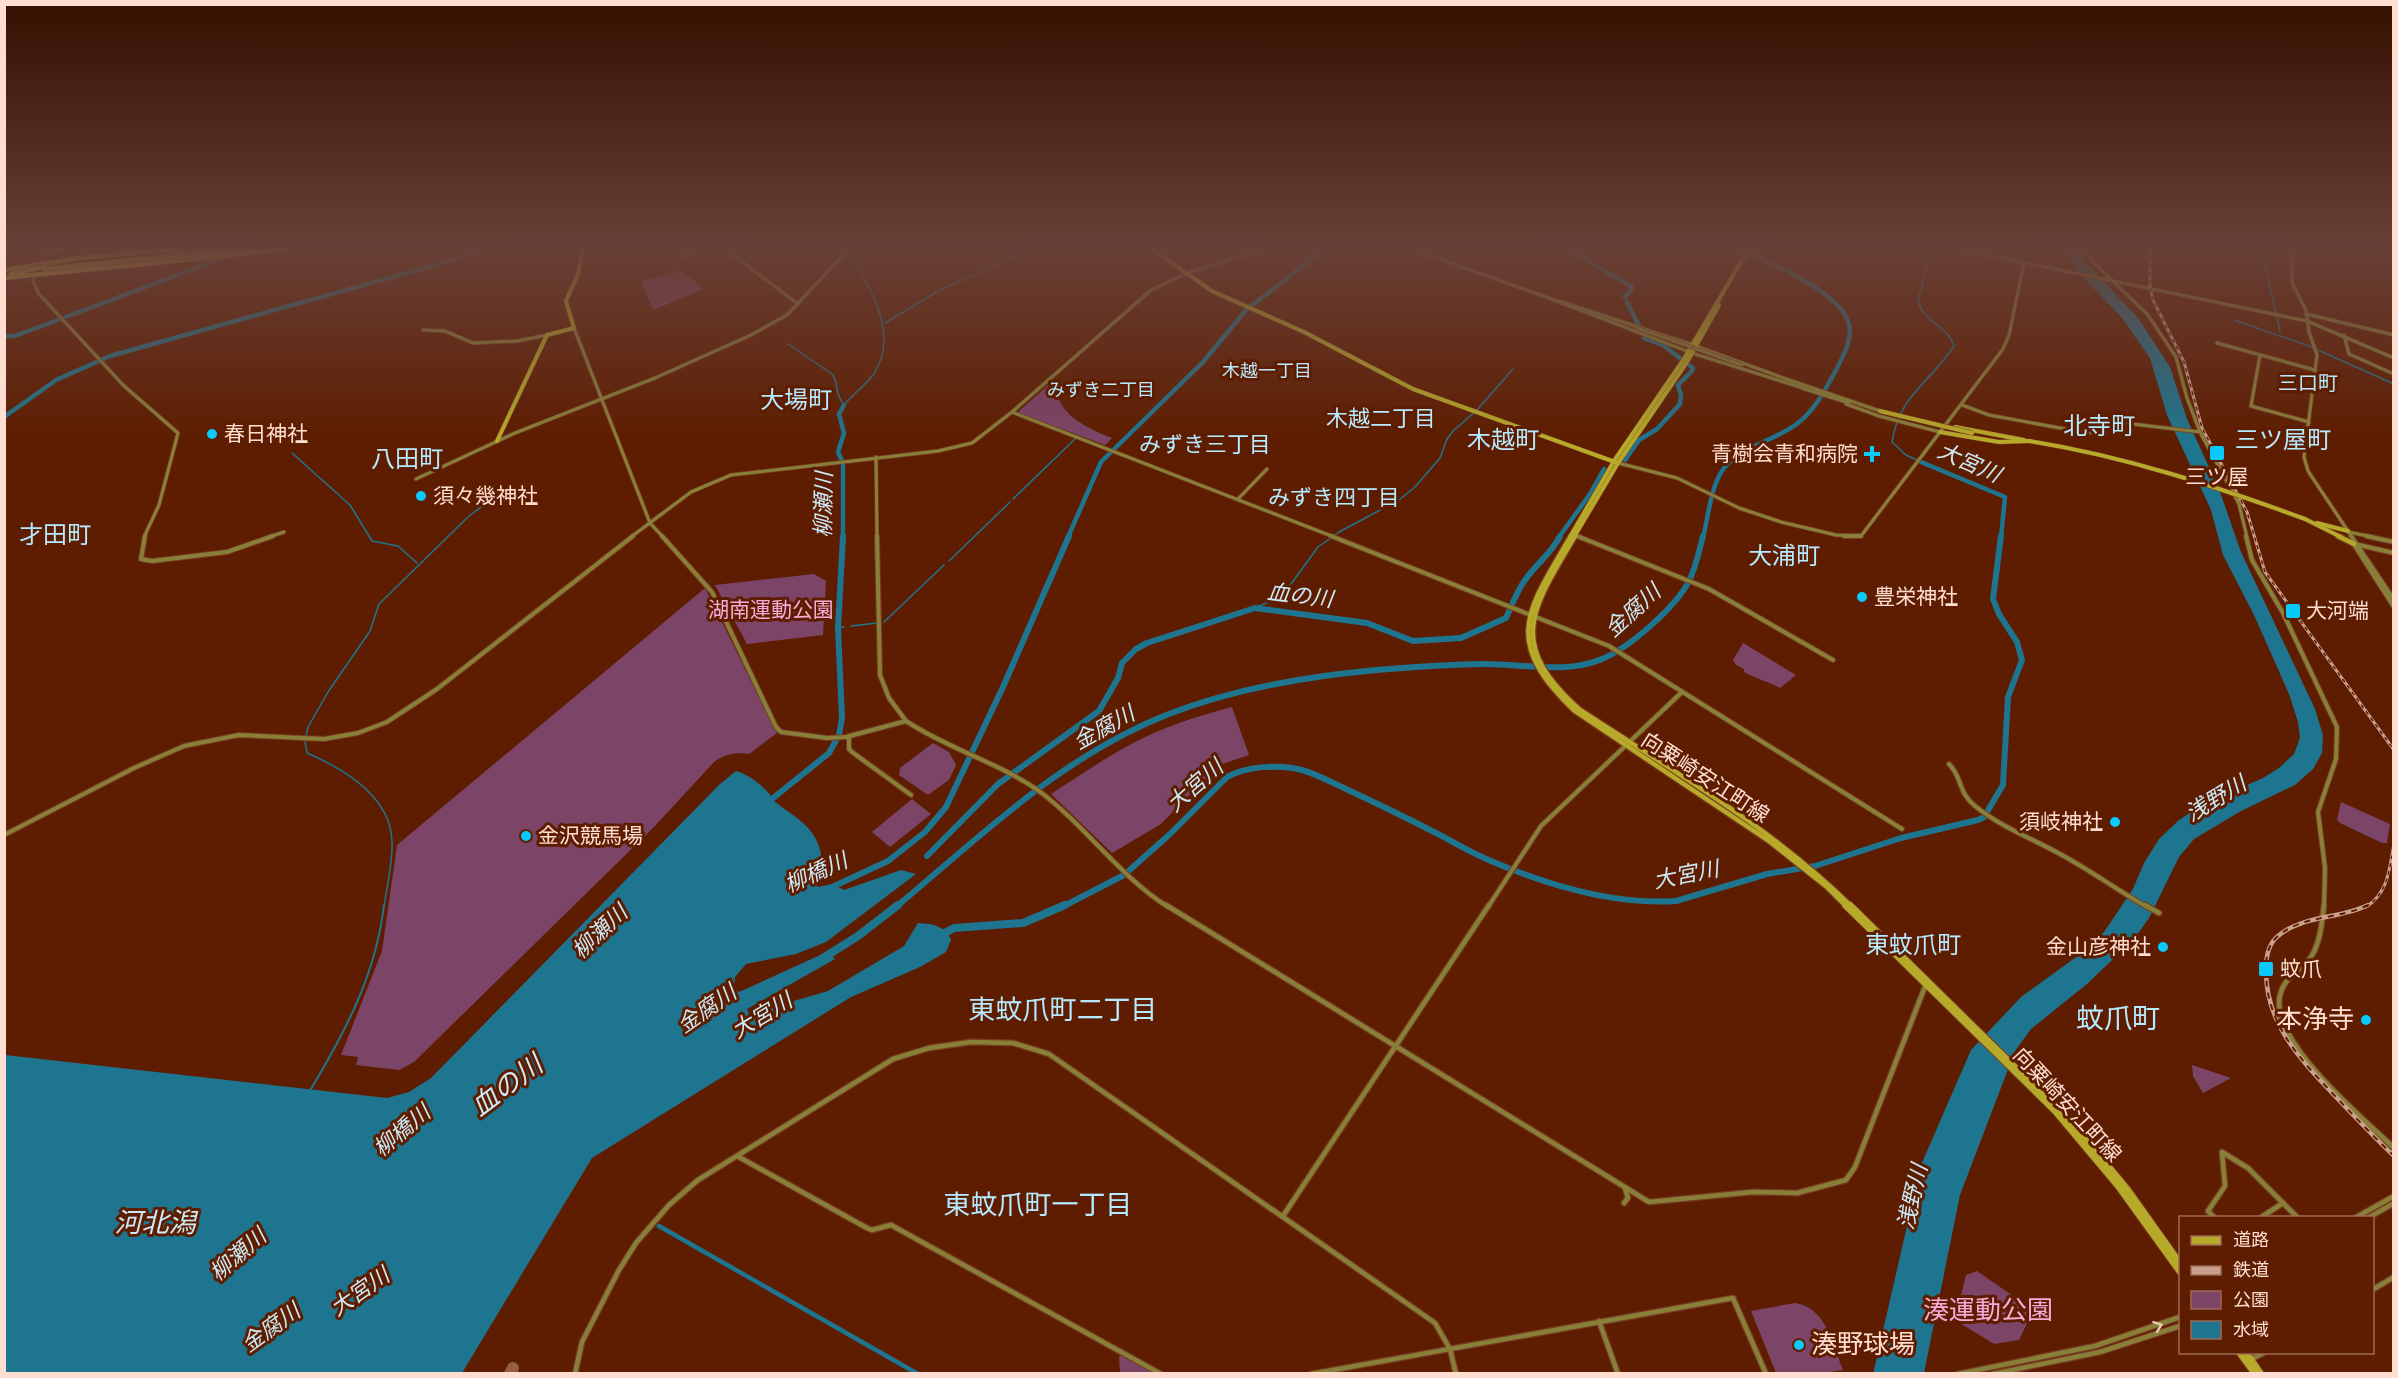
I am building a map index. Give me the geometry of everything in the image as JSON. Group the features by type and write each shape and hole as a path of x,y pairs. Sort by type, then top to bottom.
{"main road":[{"path":"497,441 547,335 574,328 569,312"},
{"path":"1260,312 1306,333 1413,389 1474,413 1616,462"},
{"name":"向粟崎安江町線","path":"1714,312 1690,353 1616,462 1540,596 1531,615 1532,646 1539,671 1564,699 1784,849 1813,873 2075,1126 2115,1174 2179,1260"},
{"path":"1880,411 1972,433 2029,441"},
{"path":"1946,425 2080,450 2138,464 2348,531"},
{"path":"1940,432 1999,442 2029,441"},
{"path":"2305,519 2356,544"},
{"name":"向粟崎安江町線","path":"1813,873 1933,988"},
{"name":"向粟崎安江町線","path":"2043,1096 2087,1147 2179,1269"},
{"path":"2240,1354 2261,1374"},
{"path":"2246,1354 2255,1374"}],"street":[{"path":"55,312 123,385 178,433 159,505 143,540 141,556 143,561 227,552 284,532"},
{"path":"416,479 497,441 745,338 789,312"},
{"path":"4,835 134,768 184,746 239,735 324,739 358,733 387,722 437,689 698,487 717,478 749,471 876,458 963,446 980,439 1124,312"},
{"path":"1582,312 1690,353 1803,388"},
{"path":"1593,312 1868,408"},
{"path":"1597,312 1695,345 1789,380"},
{"path":"1616,462 1681,479 1762,516 1826,534 1861,536 2004,349 2014,312"},
{"path":"2145,312 2176,357 2190,408 2200,432 2240,504 2252,560 2300,646 2337,727 2340,745 2318,814 2325,870 2321,929 2313,954 2282,986 2278,1000 2282,1024 2289,1040 2301,1056 2394,1148"},
{"path":"2265,312 2307,321 2394,358"},
{"path":"2394,335 2306,314 2318,355 2304,457 2308,471 2394,607"},
{"path":"574,328 650,523 712,592 778,730 827,738 848,737 906,721"},
{"path":"423,330 445,331 473,342 517,341 547,335"},
{"path":"2344,335 2349,354 2394,374"},
{"path":"2217,343 2315,370"},
{"path":"2260,355 2251,406 2309,422"},
{"path":"1754,368 1832,399 1899,422 1940,432"},
{"path":"1832,399 1880,411"},
{"path":"1847,400 1946,425"},
{"path":"1961,405 1989,415 2087,433 2098,433 2111,423 2200,432"},
{"path":"1012,412 1109,448 1609,646 1902,829"},
{"path":"876,458 880,675 889,698 906,721 1044,795 1130,878 1167,906 1649,1202 1753,1192 1797,1193 1846,1180 1855,1167 1926,983"},
{"path":"1238,499 1267,468"},
{"path":"1386,500 1395,508"},
{"path":"2348,531 2394,542"},
{"path":"1574,535 1702,586 1833,660"},
{"path":"2356,544 2394,553"},
{"path":"2356,544 2394,600"},
{"path":"1282,1216 1521,854 1552,814 1682,692"},
{"path":"848,737 849,749 852,752 911,795"},
{"path":"1949,764 1955,770 1965,797 1982,810 2028,839 2059,853 2159,913"},
{"path":"575,1374 582,1342 619,1270 636,1243 686,1190 893,1059 921,1051 1007,1041 1028,1045 1049,1054 1435,1323 1450,1349 1456,1374"},
{"path":"2213,1216 2208,1211 2225,1186 2222,1152 2248,1168 2296,1216"},
{"path":"737,1156 867,1228 872,1230 891,1225 1161,1374"},
{"path":"1624,1203 1628,1198 1625,1187"},
{"path":"2359,1216 2394,1196"},
{"path":"2263,1216 2283,1203"},
{"path":"2371,1216 2394,1203"},
{"path":"2374,1289 2394,1277"},
{"path":"1311,1374 1733,1298 1766,1374"},
{"path":"1958,1374 2095,1346 2179,1318"},
{"path":"1599,1321 1618,1374"},
{"path":"1993,1374 2100,1352 2179,1327"},
{"path":"2248,1360 2263,1354"}],"green space":[{"path":"1054,380 1060,402 1073,418 1112,438 1105,445 1019,413"},
{"name":"湖南運動公園","path":"814,574 826,581 823,635 747,644 715,585"},
{"name":"金沢競馬場","path":"705,588 777,733 749,754 731,754 714,762 654,827 414,1062 399,1070 356,1065 358,1057 341,1055 382,951 397,845"},
{"path":"1743,643 1796,675 1780,688 1744,672 1744,669 1736,665 1733,660"},
{"path":"1232,707 1249,755 1219,765 1161,824 1112,853 1051,794 1140,739 1202,715"},
{"path":"933,743 949,752 956,765 949,780 928,795 899,775 900,768"},
{"path":"912,799 931,814 890,847 872,832"},
{"path":"2341,802 2390,824 2387,843 2382,843 2340,823 2337,820"},
{"path":"2192,1065 2231,1078 2203,1093 2193,1076"},
{"name":"湊運動公園","path":"1977,1271 2023,1303 2030,1317 2019,1340 1994,1344 1955,1320 1966,1275"},
{"name":"湊野球場","path":"1795,1303 1806,1306 1821,1319 1832,1339 1843,1370 1824,1373 1776,1373 1751,1311"},
{"path":"1121,1355 1154,1373 1120,1373 1119,1357"}],"water":[{"name":"浅野川","path":"2117,312 2133,312 2170,367 2187,419 2219,489 2241,552 2315,709 2323,735 2322,753 2313,769 2295,785 2241,811 2194,839 2179,857 2149,918 2134,939 2087,984 2031,1029 2015,1051 1960,1195 1924,1373 1873,1374 1921,1165 1971,1050 2021,997 2079,955 2104,932 2133,889 2144,863 2159,839 2178,821 2198,807 2263,778 2279,768 2294,754 2300,738 2298,722 2289,694 2254,615 2223,555 2211,510 2167,415 2150,358"},
{"name":"河北潟","path":"736,771 758,783 774,801 803,823 814,836 826,870 813,882 818,887 832,884 844,890 901,870 916,874 826,942 796,954 746,964 735,977 734,989 739,992 827,952 835,959 747,1009 749,1014 828,991 904,946 918,923 933,925 945,931 951,940 946,952 920,967 851,997 592,1158 462,1373 5,1373 5,1055 387,1098 409,1092 431,1078 720,784"}],"waterway":[{"path":"4,336 15,336 78,312"},
{"path":"4,417 56,380 110,356 266,312"},
{"path":"788,344 832,374 844,405 873,375 881,359 884,343 880,312"},
{"path":"885,323 903,312"},
{"name":"柳橋川","path":"1068,537 1101,462 1203,362 1244,312"},
{"name":"血の川","path":"1632,312 1639,326"},
{"name":"金腐川","path":"1703,537 1713,492 1724,468 1740,454 1798,423 1819,399 1846,349 1850,330 1843,312"},
{"path":"1921,462 1906,455 1892,442 1896,426 1908,401 1954,346 1946,333 1923,312"},
{"path":"2277,317 2280,332"},
{"path":"2234,320 2309,346 2394,384"},
{"name":"血の川","path":"1644,338 1663,345 1681,359"},
{"name":"血の川","path":"1625,460 1639,440 1657,429 1680,404 1681,395 1678,385 1692,371 1693,368 1689,365"},
{"path":"1255,608 1275,599 1291,584 1318,547 1339,532 1399,500 1415,487 1440,458 1447,439 1453,431 1476,411 1513,369"},
{"name":"柳瀬川","path":"843,536 843,463 838,452 844,433 839,414 844,405"},
{"path":"1013,499 1076,438"},
{"path":"292,453 350,505 372,541 398,546 417,563"},
{"name":"大宮川","path":"1921,462 2005,497 2001,537"},
{"name":"血の川","path":"1559,537 1590,494 1604,469"},
{"path":"468,517 497,495"},
{"path":"949,561 1010,502"},
{"path":"384,907 392,850 390,826 384,811 363,786 350,776 307,753 305,742 308,727 328,692 370,631 379,604 467,518"},
{"name":"柳瀬川","path":"767,803 829,753 839,735 842,718 838,628 843,536"},
{"name":"柳橋川","path":"830,888 888,861 925,832 946,807 1003,687 1069,536"},
{"name":"血の川","path":"927,856 998,784 1099,711 1118,678 1122,663 1136,649 1147,643 1255,608 1367,623 1413,641 1461,638 1506,618 1522,584 1553,548 1560,536"},
{"name":"金腐川","path":"896,907 992,825 1059,774 1130,731 1205,701 1282,683 1362,671 1480,664 1573,666 1588,664 1613,654 1651,626 1674,603 1689,581 1703,536"},
{"name":"大宮川","path":"1062,907 1124,875 1170,834 1227,777 1244,770 1264,767 1293,768 1313,774 1513,870 1582,892 1629,900 1676,901 1767,874 1815,866 1901,838 1978,820 1984,817 2003,785 2008,697 2022,660 2017,642 1999,614 1993,599 2001,536"},
{"path":"884,622 944,565"},
{"path":"851,626 877,623"},
{"name":"柳瀬川","path":"838,628 844,627"},
{"path":"311,1089 358,1001 374,955 384,905"},
{"name":"金腐川","path":"823,958 858,936 898,905"},
{"name":"大宮川","path":"941,935 954,928 1023,923 1065,905"},
{"path":"659,1226 918,1374"}],"taxiway":[{"path":"510,1374 513,1368"}],"railway":[{"path":"2159,312 2184,362 2202,428 2247,512 2265,572 2394,750"},
{"path":"2366,907 2374,901 2384,887 2394,844"},
{"path":"2368,905 2346,913 2298,924 2278,936 2267,955 2267,989 2278,1024 2298,1055 2394,1156"}],"place":[{"name":"春日神社","path":"212,434"},
{"name":"三ツ屋","path":"2217,453"},
{"name":"青樹会青和病院","path":"1872,454"},
{"name":"須々幾神社","path":"421,496"},
{"name":"豊栄神社","path":"1862,597"},
{"name":"大河端","path":"2293,611"},
{"name":"須岐神社","path":"2115,822"},
{"name":"金沢競馬場","path":"526,836"},
{"name":"金山彦神社","path":"2163,947"},
{"name":"蚊爪","path":"2266,969"},
{"name":"本浄寺","path":"2366,1020"},
{"name":"湊野球場","path":"1799,1345"}],"district":[{"name":"木越一丁目","path":"1267,372"},
{"name":"三口町","path":"2308,384"},
{"name":"みずき二丁目","path":"1101,391"},
{"name":"大場町","path":"796,401"},
{"name":"木越二丁目","path":"1381,419"},
{"name":"北寺町","path":"2099,427"},
{"name":"木越町","path":"1503,441"},
{"name":"三ツ屋町","path":"2283,441"},
{"name":"みずき三丁目","path":"1205,445"},
{"name":"八田町","path":"407,460"},
{"name":"みずき四丁目","path":"1334,498"},
{"name":"才田町","path":"55,536"},
{"name":"大浦町","path":"1784,557"},
{"name":"東蚊爪町","path":"1913,946"},
{"name":"東蚊爪町二丁目","path":"1063,1010"},
{"name":"蚊爪町","path":"2118,1020"},
{"name":"東蚊爪町一丁目","path":"1038,1205"}]}
